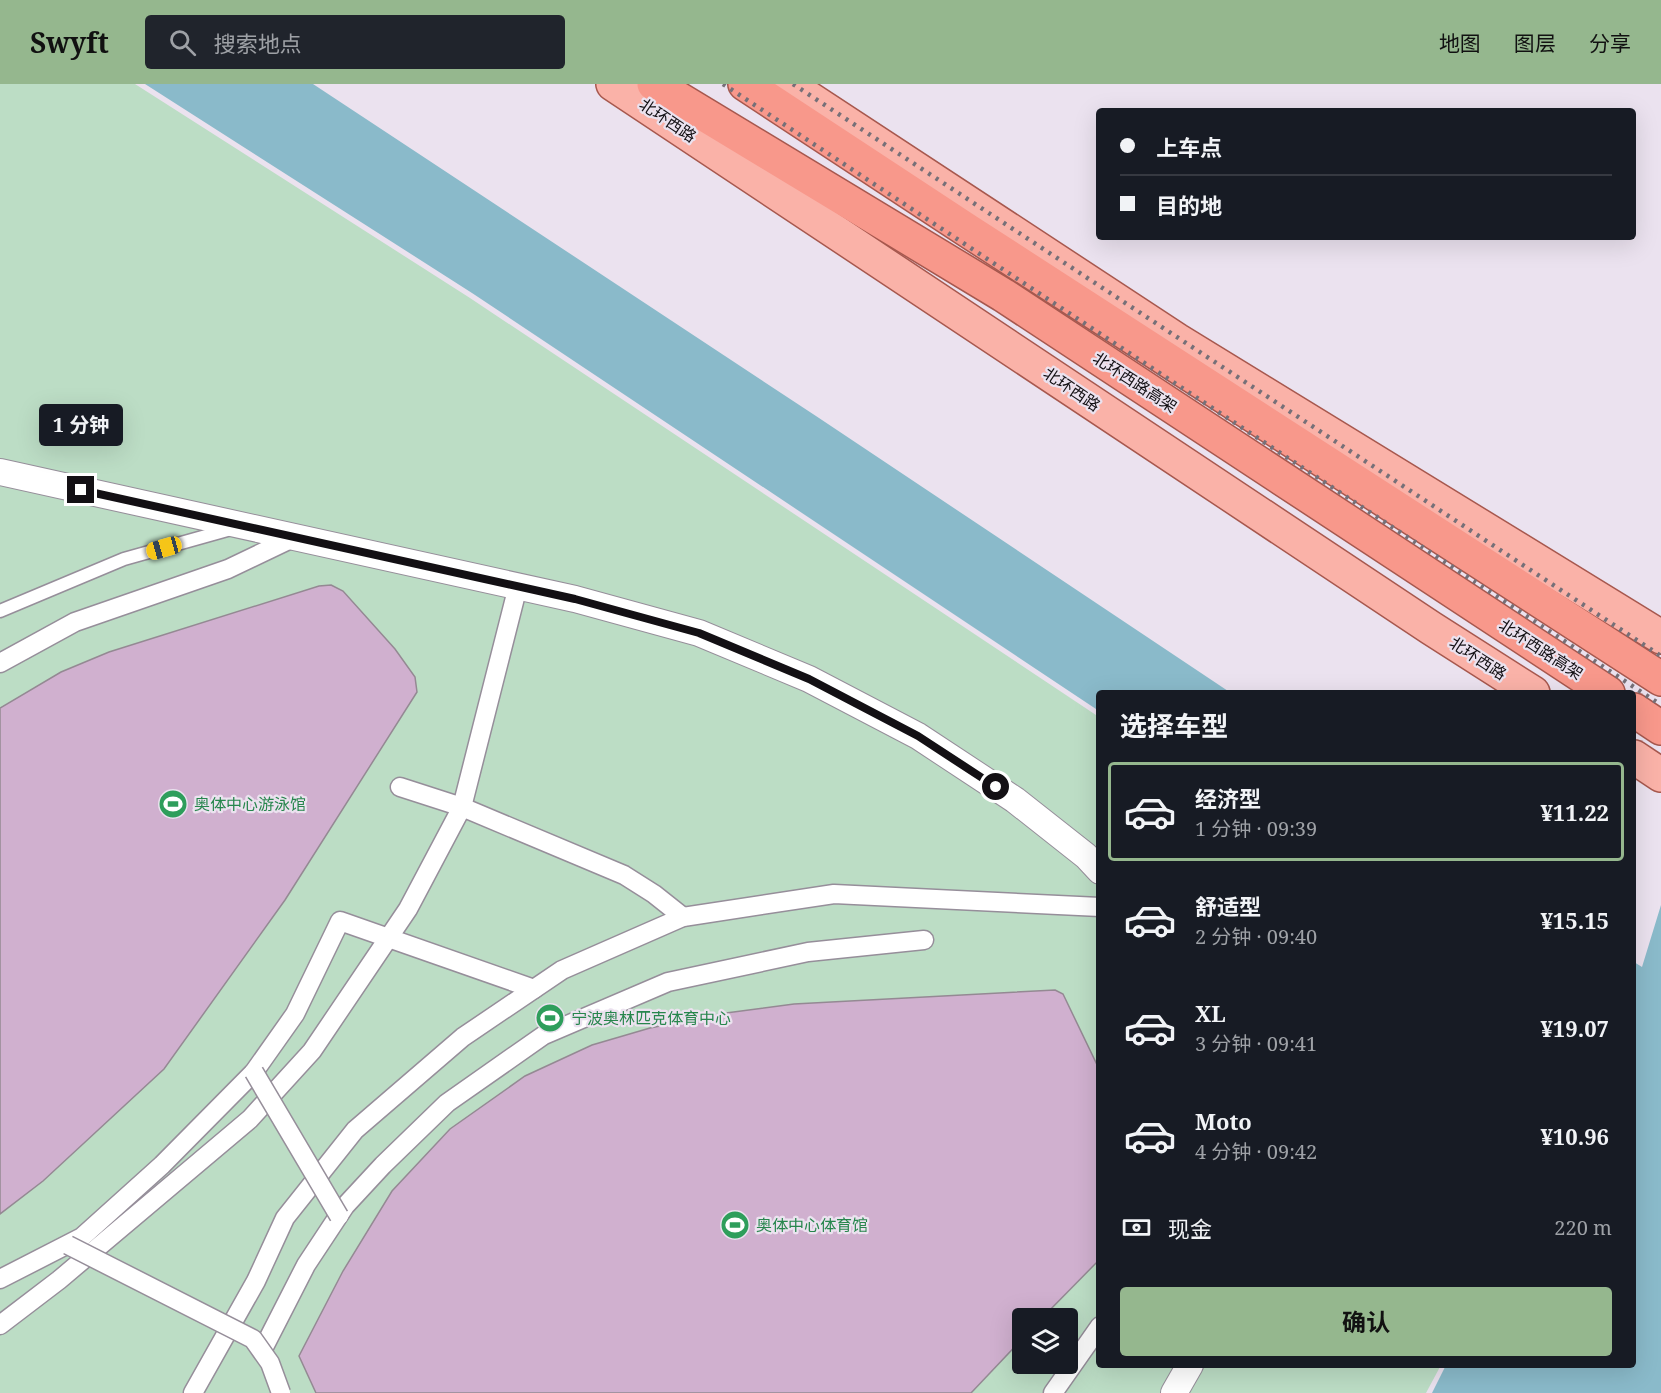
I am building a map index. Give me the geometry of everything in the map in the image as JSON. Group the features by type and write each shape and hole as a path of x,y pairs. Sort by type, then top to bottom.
{"highway":[{"name":"北环西路高架","path":"654,84 1003,295 1603,690"},
{"path":"745,84 957,224 1661,679"},
{"path":"1636,711 1661,728"}],"main road":[{"name":"北环西路","path":"613,84 1420,621 1528,690"},
{"path":"787,84 1177,340 1661,637"},
{"path":"1636,759 1661,775"}],"street":[{"path":"0,472 575,599 699,633 809,679 918,736 1015,800 1086,856 1096,867"},
{"path":"0,663 75,622 228,569 295,537"},
{"path":"0,1325 59,1280 250,1119 312,1052 408,909 462,807 518,586"},
{"path":"400,787 462,807 624,875 654,894 682,916"},
{"path":"193,1393 256,1281 285,1218 355,1130 463,1037 562,970 682,916 834,894 1096,907"},
{"path":"0,1279 82,1237 162,1165 254,1072 295,1014 340,921 534,989"},
{"path":"262,1352 306,1265 345,1206 383,1165 447,1103 544,1035 668,982 808,952 924,940"},
{"path":"254,1072 339,1216"},
{"path":"68,1245 253,1338 270,1363 281,1393"},
{"path":"1053,1393 1096,1332"},
{"path":"1174,1393 1188,1368"}],"lane":[{"path":"0,611 124,559 244,526"}],"green space":[{"name":"宁波奥林匹克体育中心","path":"0,84 135,84 470,298 1096,715 1096,1368 1439,1368 1426,1393 0,1393"}],"water":[{"path":"145,84 313,84 1227,690 1096,690 1096,709 472,293"},
{"path":"1661,905 1661,1393 1432,1393 1444,1368 1636,1368 1636,963 1642,967"}],"building":[{"name":"奥体中心游泳馆","path":"331,585 343,591 395,649 415,677 417,692 285,900 164,1069 43,1181 0,1214 0,708 61,672 109,652 319,586"},
{"name":"奥体中心体育馆","path":"1055,990 1063,994 1096,1063 1096,1263 1052,1308 1012,1308 1012,1350 971,1393 316,1393 299,1356 343,1271 392,1191 450,1129 525,1076 592,1045 650,1028 726,1013 794,1004"}],"railway":[{"path":"723,84 1661,705"},
{"path":"793,84 1661,656"}],"place":[{"name":"奥体中心游泳馆","path":"173,804"},
{"name":"宁波奥林匹克体育中心","path":"550,1018"},
{"name":"奥体中心体育馆","path":"735,1225"}],"route":[{"path":"81,490 575,599 699,633 809,679 918,736 996,787"}]}
